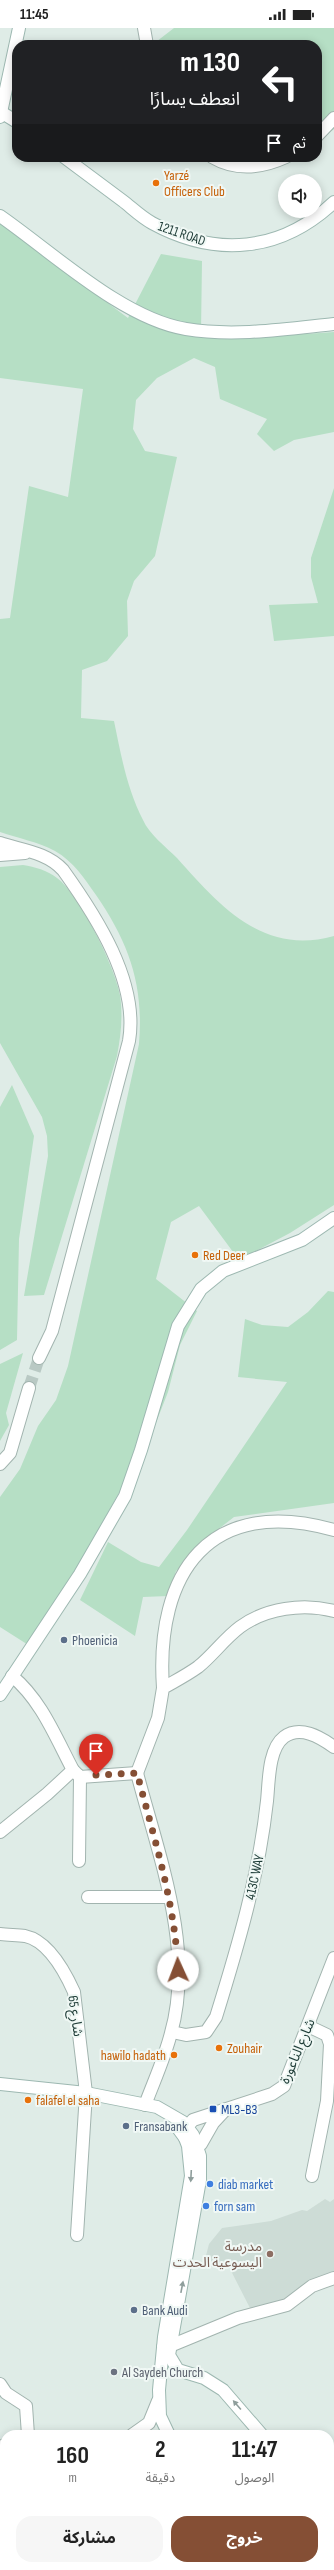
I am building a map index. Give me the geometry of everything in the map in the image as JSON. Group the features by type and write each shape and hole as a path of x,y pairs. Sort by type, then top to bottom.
{"street":[{"path":"16,40 19,28"},
{"path":"144,28 146,40"},
{"path":"12,61 1,114 12,120"},
{"path":"322,131 334,118"},
{"name":"1211 ROAD","path":"71,162 151,222 200,242 226,246 256,244 278,238 304,227 334,202"},
{"path":"224,162 248,167 268,165 275,162"},
{"path":"0,216 119,301 165,323 184,329 210,332 285,329 334,324"},
{"path":"0,843 47,858 60,867 98,927 124,982 131,1022 128,1044 52,1331 39,1358"},
{"path":"0,855 33,853"},
{"path":"0,1695 80,1574 125,1496 141,1450 178,1326 201,1289 223,1272 302,1240 333,1217"},
{"path":"0,1464 10,1453 29,1388"},
{"path":"148,2106 172,2032 179,1982 177,1945 169,1897 137,1773 158,1718 164,1688 162,1652 169,1603 177,1583 187,1567 213,1538 227,1531 247,1526 276,1522 320,1526 334,1530"},
{"path":"164,1688 197,1668 239,1628 251,1620 285,1610 304,1607 334,1611"},
{"path":"12,1676 25,1687 38,1703 76,1773 79,1861"},
{"name":"413C WAY","path":"172,2032 186,2035 206,2032 216,2017 250,1897 263,1836 274,1755 279,1742 294,1732 302,1732 312,1735 334,1747"},
{"path":"0,1832 76,1773 137,1773"},
{"path":"88,1897 169,1897"},
{"name":"شارع 65","path":"0,1934 27,1936 46,1947 68,1979 74,1992 86,2093 77,2235"},
{"name":"شارع الناعورة","path":"192,2125 226,2110 272,2094 284,2086 334,1958"},
{"path":"308,2026 327,2035 330,2044 327,2101 312,2176"},
{"path":"0,2084 86,2093 161,2109 192,2125 204,2137"},
{"path":"148,2106 181,2130 209,2120 200,2160 200,2180 191,2240 166,2347 173,2364 178,2370 204,2378 223,2390 258,2430"},
{"name":"شارع الناعورة","path":"204,2137 226,2110"},
{"path":"139,2430 148,2423 158,2396 192,2176 192,2125"},
{"path":"166,2347 238,2318 287,2305 312,2286 334,2278"},
{"path":"166,2430 162,2423 158,2396 170,2377 186,2373"},
{"path":"0,2384 6,2393 26,2406 28,2430"}],"shaded area":[{"name":"مدرسة اليسوعية الحدت","path":"325,2199 330,2202 334,2199 334,2276 309,2286 270,2307 251,2310 228,2265 203,2267 209,2244 222,2228 271,2221 302,2210 307,2211"}],"green space":[{"path":"174,28 334,28 334,129 322,139 322,40 158,40"},
{"path":"0,223 128,318 161,254 202,261 201,332 306,334 334,332 334,432 294,440 274,451 257,434 267,419 220,399 215,367 194,358 157,378 136,400 133,429 145,451 177,457 155,556 134,581 127,601 128,636 107,661 82,670 81,718 114,721 129,784 137,808 149,830 227,909 264,933 286,939 309,940 334,936 334,1205 290,1233 239,1260 199,1206 171,1222 156,1279 197,1311 180,1345 168,1392 152,1433 33,1648 0,1627 0,1497 20,1469 38,1426 56,1400 68,1366 139,1044 140,1023 139,1003 132,965 108,913 87,882 73,865 62,855 35,843 0,832 0,619 10,618 29,486 68,497 83,389 0,378"},
{"path":"334,488 334,636 274,641 269,605 318,603 311,577 311,558"},
{"path":"23,865 41,869 53,875 66,887 76,900 86,915 104,950 117,983 121,1003 120,1033 117,1056 44,1295 24,1296 48,1156 47,1136 42,1117 0,1043 0,867"},
{"path":"12,1085 34,1136 19,1239 17,1340 0,1350 0,1107"},
{"path":"328,1291 334,1292 334,1503 234,1517 198,1545 184,1564 176,1571 168,1596 143,1597 135,1636 80,1600 108,1542 141,1562 159,1567 187,1530 287,1382 238,1377 245,1319 262,1325 288,1327 308,1312"},
{"path":"23,1353 6,1413 9,1425 0,1441 0,1364"}],"tunnel":[{"path":"29,1388 39,1358"}],"place":[{"name":"Yarzé Officers Club","path":"156,183"},
{"name":"Red Deer","path":"195,1255"},
{"name":"Phoenicia","path":"64,1640"},
{"name":"Zouhair","path":"219,2048"},
{"name":"hawilo hadath","path":"174,2055"},
{"name":"falafel el saha","path":"28,2100"},
{"name":"ML3-B3","path":"213,2109"},
{"name":"Fransabank","path":"126,2126"},
{"name":"diab market","path":"210,2184"},
{"name":"forn sam","path":"206,2206"},
{"name":"مدرسة اليسوعية الحدت","path":"270,2254"},
{"name":"Bank Audi","path":"134,2310"},
{"name":"Al Saydeh Church","path":"114,2372"}],"route":[{"path":"96,1775 137,1773 169,1897 177,1945 178,1970"}]}
